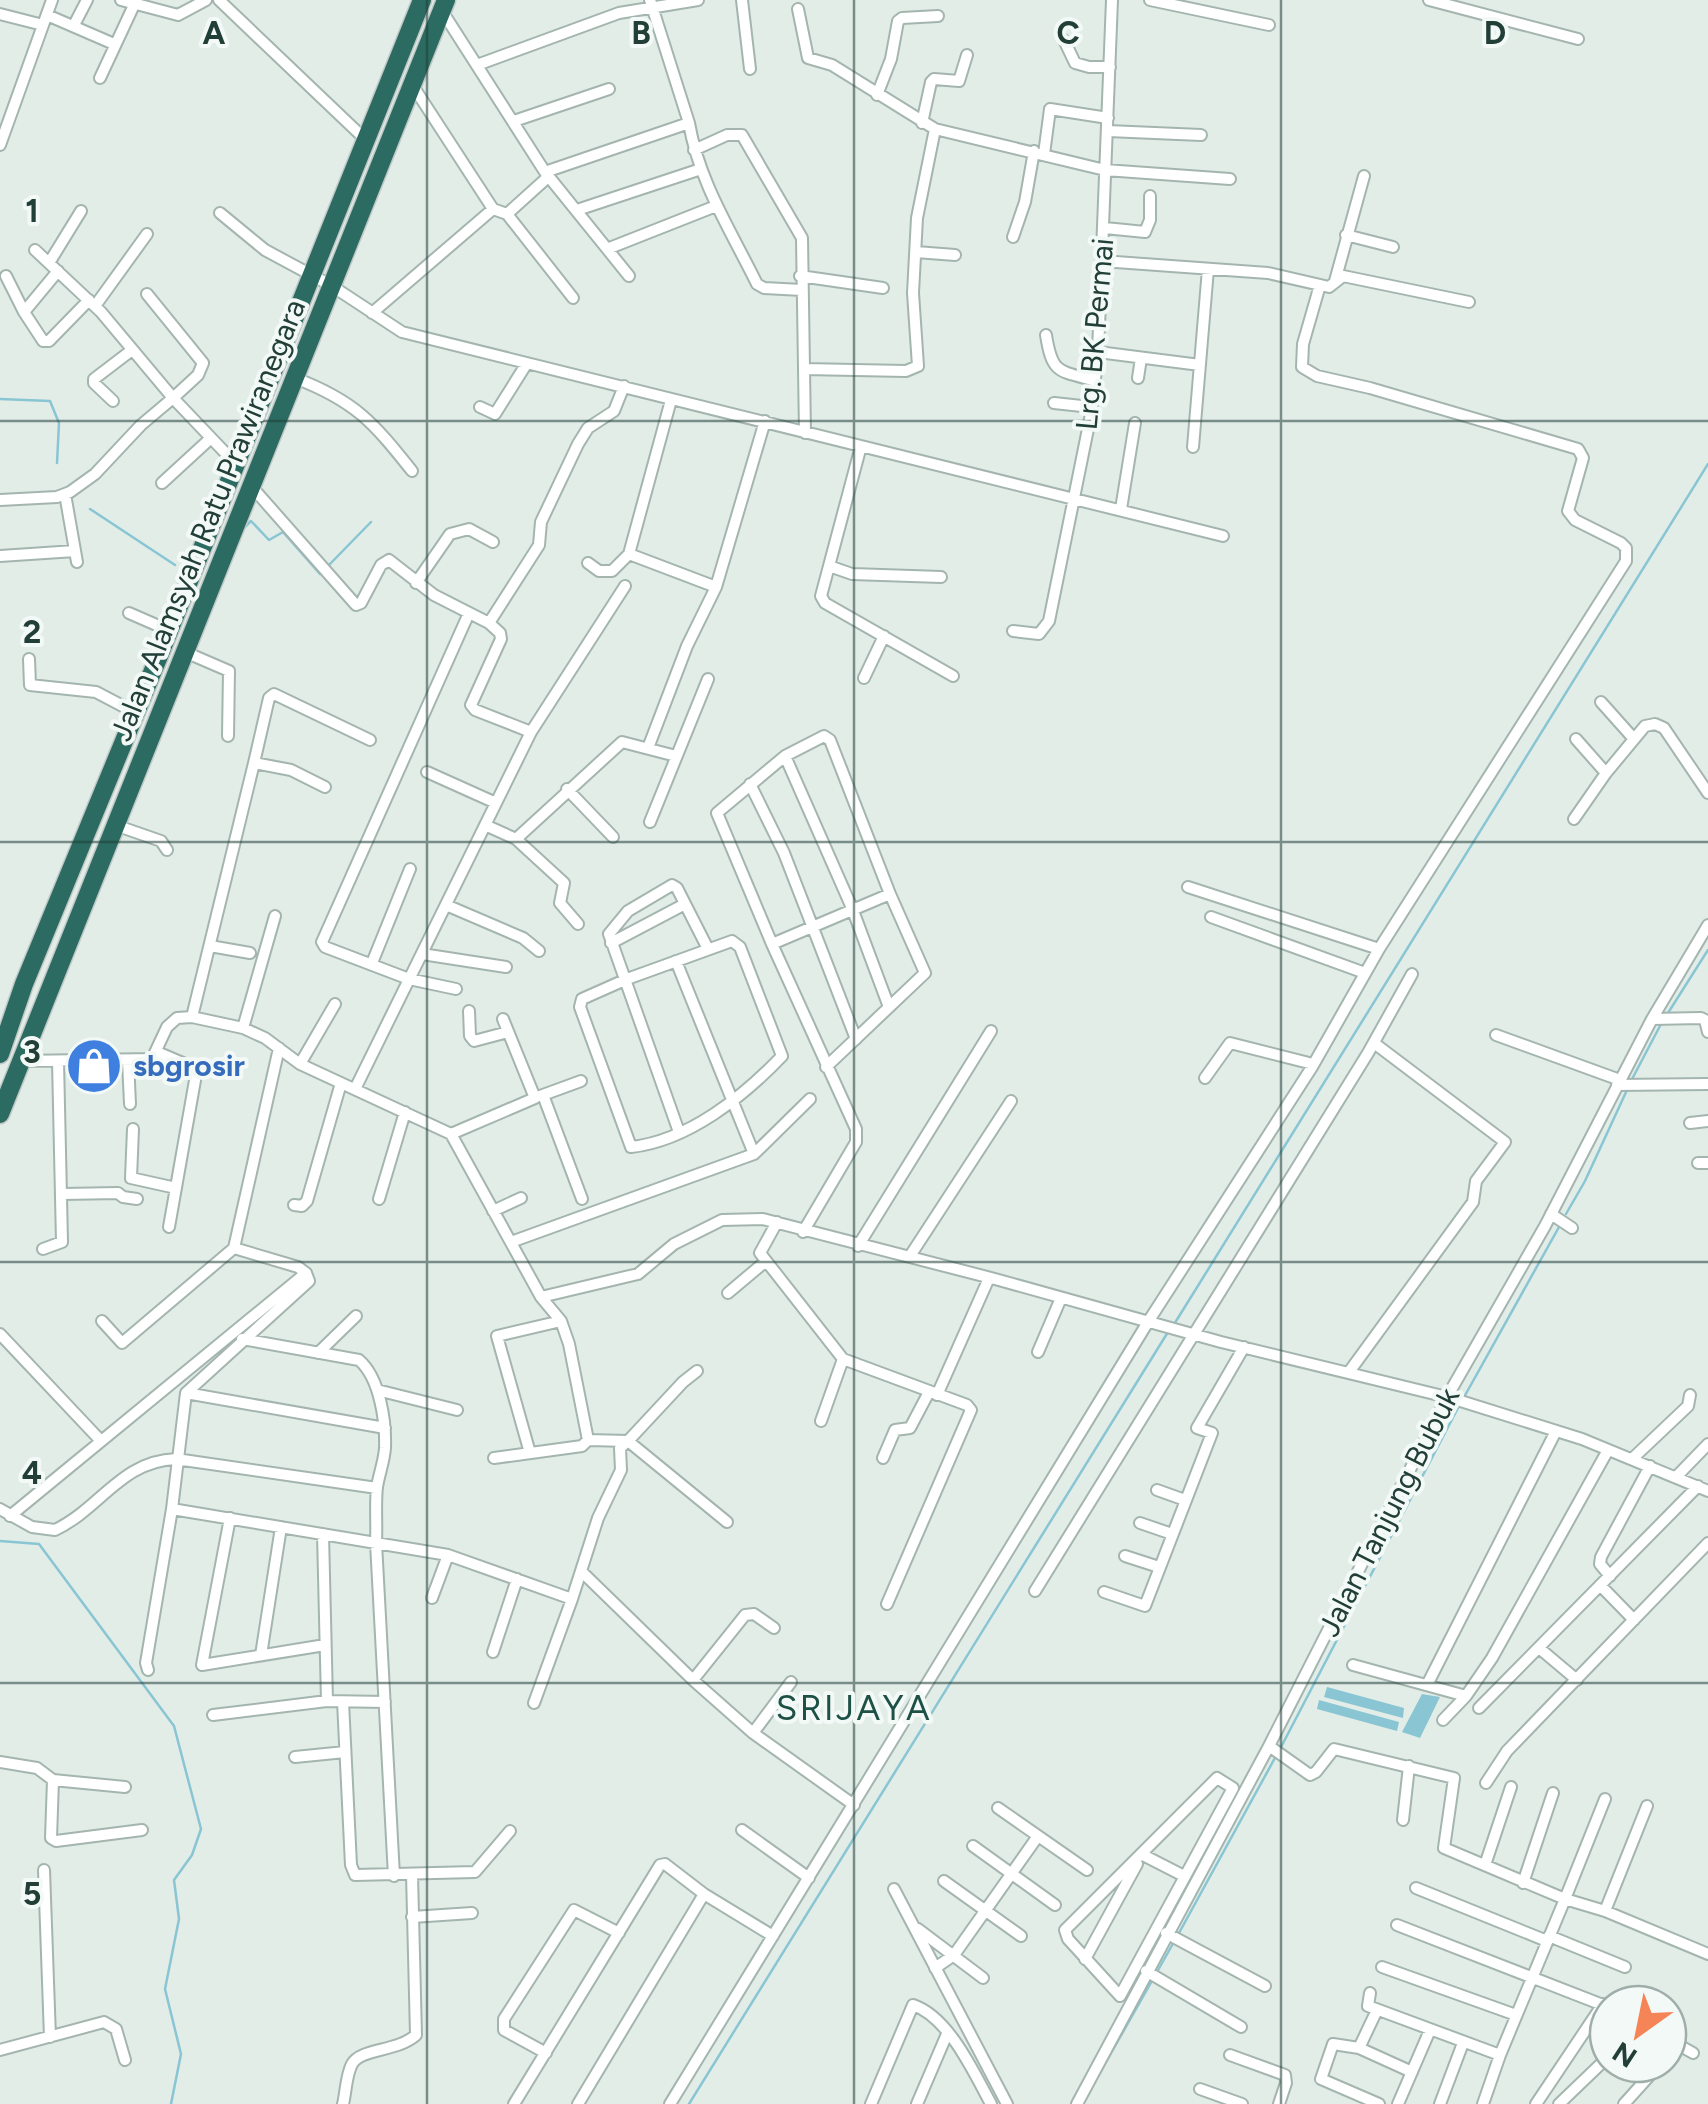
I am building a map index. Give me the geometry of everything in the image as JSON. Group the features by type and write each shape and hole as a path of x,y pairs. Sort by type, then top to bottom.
{"highway":[{"name":"Jalan Alamsyah Ratu Prawiranegara","path":"0,1058 33,962 422,0"},
{"name":"Jalan Alamsyah Ratu Prawiranegara","path":"0,1114 444,5"},
{"path":"0,1058 11,1052 18,1041 55,949 75,923"},
{"path":"0,1004 33,962"},
{"path":"0,1058 20,1061"}],"street":[{"path":"0,145 52,0"},
{"path":"74,26 87,0"},
{"path":"121,0 178,16 206,0"},
{"path":"219,0 367,141"},
{"path":"477,65 619,12 651,4 698,0"},
{"path":"742,0 750,69"},
{"name":"Lrg. BK Permai","path":"1014,631 1039,634 1046,628 1091,408 1105,228 1112,0"},
{"path":"1150,0 1269,26"},
{"path":"1430,0 1578,39"},
{"path":"651,4 701,170 757,284 764,288 802,290"},
{"path":"100,78 134,5"},
{"path":"444,5 546,175 629,276"},
{"path":"798,9 808,58 832,65 935,129 1105,170 1230,178"},
{"path":"0,14 74,26 114,44"},
{"path":"878,95 898,21 938,16"},
{"path":"1064,40 1075,63 1089,68 1110,67"},
{"path":"922,122 930,82 959,81 966,55"},
{"path":"413,86 493,208 507,214 573,298"},
{"path":"514,121 609,89"},
{"path":"1013,238 1050,109 1108,118"},
{"path":"507,214 546,175 689,123"},
{"path":"804,368 906,371 918,366 913,293 917,218 935,129"},
{"path":"1108,131 1201,136"},
{"path":"694,150 733,133 746,140 802,238 805,433"},
{"path":"576,210 701,170"},
{"path":"1335,282 1364,176"},
{"path":"1105,228 1145,232 1150,220 1150,196"},
{"path":"607,249 716,206"},
{"path":"372,314 493,208"},
{"path":"24,312 54,267 82,211"},
{"path":"220,212 265,250 332,286 402,332 1223,536"},
{"path":"6,276 24,312 48,342 92,303 147,234"},
{"path":"1346,235 1393,247"},
{"path":"34,250 92,303 235,463"},
{"path":"916,252 954,255"},
{"path":"1102,260 1268,273 1331,287 1343,276 1469,302"},
{"path":"1193,447 1208,269"},
{"path":"800,276 883,288"},
{"path":"670,2104 1314,1064 1380,949 1627,555 1621,543 1570,517 1568,505 1583,458 1578,449 1317,376 1302,366 1303,344 1320,285"},
{"path":"0,500 72,491 198,375 203,363 147,294"},
{"path":"1046,336 1050,361 1056,368 1093,380"},
{"path":"113,401 94,380 132,350"},
{"path":"1098,352 1200,365"},
{"path":"1138,378 1141,358"},
{"path":"480,406 496,414 526,364"},
{"path":"296,378 351,404 412,471"},
{"path":"489,623 538,546 540,524 578,444 588,428 614,411 624,386"},
{"path":"588,564 607,573 629,554 671,400"},
{"path":"1054,404 1091,408"},
{"path":"648,748 687,646 716,587 764,422"},
{"path":"1121,509 1135,424"},
{"path":"162,483 211,438"},
{"path":"860,446 820,592 822,600 953,676"},
{"path":"252,488 356,605 361,604 387,560 416,583 489,623 501,639 471,705 531,732"},
{"path":"0,556 76,557 72,491"},
{"path":"416,583 450,534 469,529 493,542"},
{"path":"629,554 716,587"},
{"path":"830,566 852,574 941,577"},
{"path":"355,1088 531,732 625,586"},
{"path":"456,989 409,979 325,947 322,940 469,613"},
{"path":"129,614 168,630"},
{"path":"864,678 884,636"},
{"path":"185,652 229,671 225,721 228,736"},
{"path":"29,659 30,684 96,692 136,712"},
{"path":"650,822 708,679"},
{"path":"192,1017 269,698 274,694 370,740"},
{"path":"1601,702 1634,739"},
{"path":"1574,819 1644,726 1655,724 1664,728 1708,793"},
{"path":"804,1232 857,1140 856,1130 826,1066 772,944 717,815 720,808 784,756 824,736 829,738 925,973 826,1066"},
{"path":"1576,739 1606,773"},
{"path":"516,839 619,743 625,741 676,756"},
{"path":"784,756 852,908 889,1007"},
{"path":"254,762 291,770 325,787"},
{"path":"427,772 496,803"},
{"path":"750,784 784,853 856,1039"},
{"path":"568,789 613,837"},
{"path":"115,825 161,841 167,850"},
{"path":"486,825 516,839 564,883 560,903 578,924"},
{"path":"372,963 410,868"},
{"path":"679,1132 610,932 628,912 671,885 677,888 708,949"},
{"path":"1188,887 1380,949"},
{"path":"772,944 890,894"},
{"path":"611,944 685,904"},
{"path":"446,905 523,938 539,951"},
{"path":"243,1028 275,916"},
{"path":"1212,917 1365,974"},
{"name":"Jalan Tanjung Bubuk","path":"1077,2104 1148,1973 1174,1937 1186,1881 1239,1783 1277,1752 1449,1398 1653,1019 1708,925"},
{"path":"728,941 740,947 783,1053 732,1103 679,1132 631,1146 580,1007 584,997 708,949 728,941"},
{"path":"210,946 250,954"},
{"path":"422,954 506,966"},
{"path":"676,961 754,1154"},
{"path":"1035,1591 1190,1333 1374,1044 1412,974"},
{"path":"300,1064 334,1004"},
{"path":"470,1011 470,1036 474,1041 508,1032"},
{"path":"20,1061 152,1060 170,1023 176,1018 192,1017 243,1028 300,1064 451,1134 541,1297 561,1321 588,1440"},
{"path":"1653,1019 1701,1018 1708,1032"},
{"path":"503,1020 582,1199"},
{"path":"858,1246 991,1031"},
{"path":"1496,1035 1621,1084 1708,1084"},
{"path":"1205,1078 1230,1043 1314,1064"},
{"path":"1349,1372 1472,1202 1476,1181 1505,1142 1374,1044"},
{"path":"102,1321 122,1343 234,1248 279,1048"},
{"path":"158,1052 197,1069 169,1226"},
{"path":"43,1249 62,1243 58,1060"},
{"path":"128,1060 130,1104"},
{"path":"451,1134 581,1081"},
{"path":"294,1205 302,1206 306,1201 340,1083"},
{"path":"511,1242 754,1154 810,1099"},
{"path":"910,1256 1011,1101"},
{"path":"379,1199 404,1112"},
{"path":"1690,1123 1708,1121"},
{"path":"133,1129 131,1178 176,1188"},
{"path":"62,1194 118,1192 137,1199"},
{"path":"494,1211 521,1198"},
{"path":"1551,1214 1572,1228"},
{"path":"541,1297 638,1274 674,1244 722,1220 778,1222 804,1232 910,1256 1152,1323 1449,1398 1556,1431 1703,1488 1479,1708"},
{"path":"778,1222 761,1249 766,1260 843,1359 968,1405 971,1412 887,1604"},
{"path":"148,1670 186,1393 308,1282 306,1273 298,1267 234,1248"},
{"path":"728,1293 766,1260"},
{"path":"306,1273 101,1441 5,1512 32,1527 55,1530 141,1465 176,1458 377,1488"},
{"path":"882,1458 894,1430 910,1428 933,1393 990,1278"},
{"path":"1038,1352 1060,1298"},
{"path":"318,1352 356,1316"},
{"path":"530,1454 497,1336 561,1321"},
{"path":"0,1334 101,1441"},
{"path":"242,1338 359,1360 368,1368 376,1390 385,1428 377,1488 376,1543 394,1876"},
{"path":"1104,1592 1143,1608 1212,1433 1197,1428 1244,1347"},
{"path":"821,1421 843,1359"},
{"path":"534,1703 598,1518 620,1470 620,1448 696,1372"},
{"path":"376,1390 457,1410"},
{"path":"186,1393 385,1428"},
{"path":"1632,1459 1688,1406 1690,1396"},
{"path":"1427,1685 1556,1431"},
{"path":"494,1458 582,1446 588,1440 628,1440 727,1522"},
{"path":"1676,1476 1708,1444"},
{"path":"1443,1720 1466,1696 1492,1658 1608,1450"},
{"path":"1610,1576 1600,1564 1601,1557 1650,1466"},
{"path":"1157,1490 1185,1500"},
{"path":"172,1509 448,1555 572,1599"},
{"path":"230,1518 202,1665 326,1645"},
{"path":"1140,1523 1172,1534"},
{"path":"262,1656 281,1527"},
{"path":"323,1534 327,1701"},
{"path":"1486,1784 1507,1751 1708,1543"},
{"path":"432,1598 448,1555"},
{"path":"1125,1556 1158,1567"},
{"path":"581,1571 753,1733 854,1805"},
{"path":"492,1652 517,1580"},
{"path":"1600,1585 1634,1620"},
{"path":"693,1680 746,1614 754,1614 774,1628"},
{"path":"1539,1648 1577,1680"},
{"path":"1353,1665 1466,1696"},
{"path":"753,1733 792,1682"},
{"path":"213,1716 327,1701 385,1702"},
{"path":"343,1702 353,1873 359,1877 475,1872 510,1831"},
{"path":"1277,1752 1310,1774 1334,1749 1454,1778 1444,1848 1523,1883 1605,1911 1708,1954"},
{"path":"295,1757 345,1752"},
{"path":"0,1762 37,1768 53,1780 124,1787"},
{"path":"1403,1820 1409,1766"},
{"path":"1142,1854 1186,1881 1120,1996 1066,1936 1065,1930 1216,1778 1239,1783"},
{"path":"53,1780 51,1838 56,1841 142,1830"},
{"path":"1485,1865 1510,1787"},
{"path":"1523,1883 1552,1793"},
{"path":"1483,2104 1605,1799"},
{"path":"1605,1911 1646,1806"},
{"path":"998,1808 1087,1870"},
{"path":"742,1830 809,1878"},
{"path":"935,1968 954,1954 1038,1836"},
{"path":"973,1846 1055,1904"},
{"path":"1085,1958 1142,1854"},
{"path":"514,2104 662,1864 773,1936"},
{"path":"44,1870 50,2037"},
{"path":"343,2104 353,2061 360,2055 400,2048 416,2034 412,1874"},
{"path":"944,1881 1021,1936"},
{"path":"1416,1888 1625,1967"},
{"path":"894,1889 1007,2104"},
{"path":"578,2104 704,1894"},
{"path":"546,2053 504,2030 504,2020 574,1910 619,1933"},
{"path":"412,1917 472,1913"},
{"path":"1397,1925 1588,1999"},
{"path":"913,1926 983,1978"},
{"path":"1174,1937 1264,1986"},
{"path":"1382,1967 1516,2015"},
{"path":"1148,1973 1241,2027"},
{"path":"1370,1993 1366,2004 1377,2010 1500,2056"},
{"path":"871,2104 914,2005 922,2008 963,2052 991,2104"},
{"path":"1359,2048 1377,2010"},
{"path":"0,2050 104,2022 111,2024 125,2060"},
{"path":"1398,2104 1430,2030"},
{"path":"1536,2104 1588,2030"},
{"path":"917,2104 948,2034"},
{"path":"1379,2104 1321,2079 1335,2043 1359,2048 1412,2072"},
{"path":"1440,2104 1463,2043"},
{"path":"1688,2050 1693,2053"},
{"path":"1230,2055 1284,2075 1286,2083 1279,2104"},
{"path":"1559,2104 1588,2076"},
{"path":"1624,2104 1642,2084"},
{"path":"1200,2090 1242,2104"}],"water":[{"path":"1327,1687 1404,1708 1403,1718 1324,1697"},
{"path":"1422,1694 1440,1697 1420,1738 1402,1732"},
{"path":"1319,1700 1399,1722 1397,1731 1317,1709"}],"waterway":[{"path":"0,399 50,401 59,423 57,463"},
{"path":"1173,1326 1708,464"},
{"path":"90,509 175,565"},
{"path":"243,529 251,521 269,540 283,532 320,574"},
{"path":"328,566 371,522"},
{"path":"1668,1013 1708,950"},
{"path":"1630,1083 1661,1024"},
{"path":"1566,1214 1627,1090"},
{"path":"1463,1399 1559,1227"},
{"path":"689,2104 1168,1332"},
{"path":"1280,1749 1459,1406"},
{"path":"0,1541 39,1544 174,1726 201,1829 192,1855 174,1880 179,1919 165,1989 181,2054 171,2104"},
{"path":"1179,1933 1276,1756"},
{"path":"1157,1972 1175,1940"},
{"path":"1090,2090 1153,1979"}],"place":[{"name":"sbgrosir","path":"94,1066"}],"district":[{"name":"SRIJAYA","path":"854,1708"}]}
